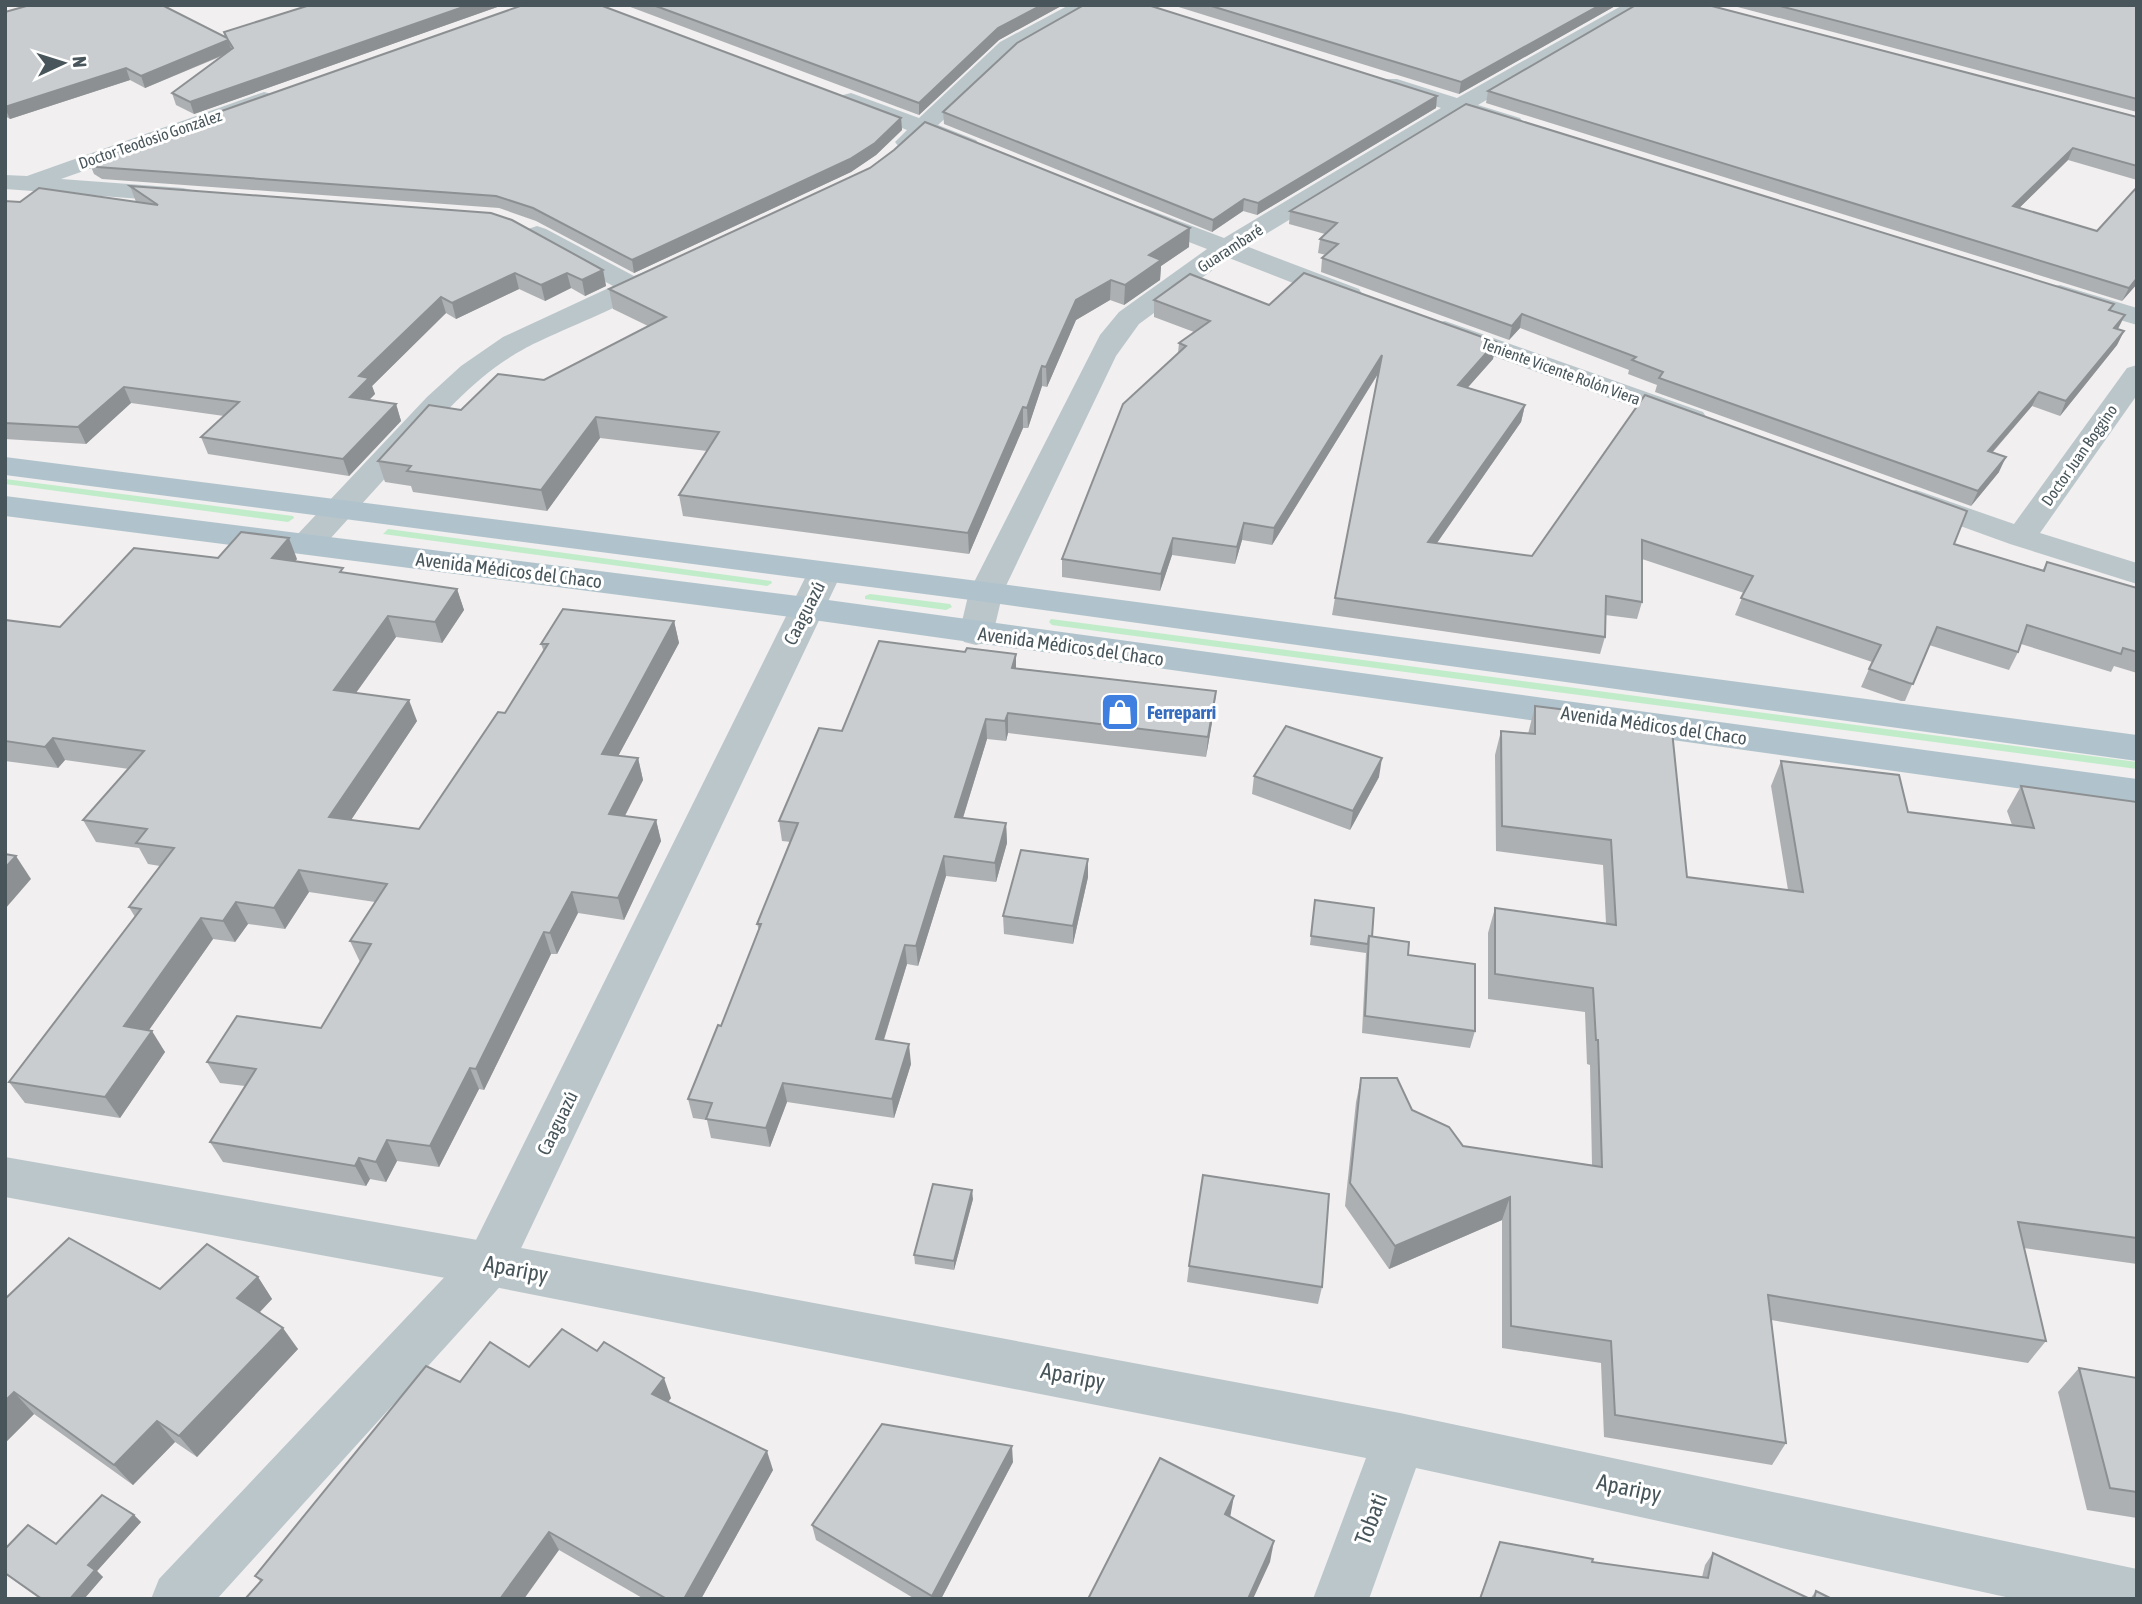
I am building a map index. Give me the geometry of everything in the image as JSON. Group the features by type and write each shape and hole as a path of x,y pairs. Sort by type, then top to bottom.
{"main road":[{"name":"Avenida Médicos del Chaco","path":"5,466 986,592 2137,748"},
{"name":"Avenida Médicos del Chaco","path":"5,506 806,608 976,634 2137,792"}],"street":[{"path":"886,162 1008,47 1085,5"},
{"name":"Guarambaré","path":"976,634 986,592 1114,335 1129,318 1224,249 1460,106 1638,5"},
{"path":"1366,77 1539,131"},
{"name":"Doctor Teodosio González","path":"11,185 284,92"},
{"path":"831,93 986,153"},
{"path":"11,185 201,196"},
{"path":"1111,204 1224,249 1368,301"},
{"path":"517,225 634,287"},
{"path":"307,544 437,403 471,372 513,343 684,263"},
{"path":"2044,288 2137,317"},
{"name":"Teniente Vicente Rolón Viera","path":"1420,320 1721,429"},
{"name":"Doctor Juan Boggino","path":"2021,537 2137,374"},
{"path":"1890,490 2021,537 2137,574"},
{"name":"Caaguazú","path":"179,1599 489,1264 825,572"},
{"name":"Aparipy","path":"5,1177 489,1264 1400,1439 2137,1597"},
{"name":"Tobati","path":"1341,1599 1400,1439"}],"green space":[{"path":"5,479 294,518 288,522 5,484"},
{"path":"388,529 772,583 767,586 383,534"},
{"path":"870,594 950,604 952,607 946,610 865,599 865,596"},
{"path":"1051,619 2137,762 2137,769 1052,625 1049,622"}],"building":[{"path":"30,5 162,5 227,38 224,32 310,5 469,5 190,102 172,93 233,48 228,40 141,76 126,68 5,107 5,12"},
{"path":"523,5 600,5 901,118 875,143 850,159 632,260 533,208 496,196 97,167 89,162 218,117 213,114"},
{"path":"653,5 1042,5 998,28 919,103"},
{"path":"1084,5 1148,5 1437,96 1258,203 1244,199 1213,220 943,112 1017,43"},
{"path":"1208,5 1600,5 1461,82"},
{"path":"1636,5 1708,5 2137,117 2137,166 2073,148 2013,206 2097,231 2137,187 2137,278 2129,288 1488,91"},
{"path":"1776,5 2137,5 2137,99"},
{"path":"1466,104 2114,304 2109,310 2125,315 2114,328 2124,331 2066,401 2039,392 1988,451 2006,457 1978,491 1659,378 1663,372 1632,360 1636,357 1522,314 1512,326 1322,258 1338,244 1320,239 1337,223 1290,211"},
{"path":"925,122 1190,228 1149,255 1161,260 1125,285 1111,280 1076,300 1046,367 1042,366 1027,408 1023,407 968,533 679,495 719,432 596,417 541,490 407,471 411,466 378,461 429,405 461,410 498,374 544,380 666,317 609,289 870,168"},
{"path":"130,186 491,213 512,220 603,270 582,280 567,273 541,285 515,273 452,303 441,297 359,376 369,378 350,397 396,404 343,459 201,437 239,402 124,387 78,427 5,423 5,201 20,202 39,188 158,205"},
{"path":"1304,273 1496,342 1458,385 1525,405 1428,542 1532,556 1645,395 1967,511 1954,544 2044,571 2047,562 2137,588 2137,652 2123,648 2121,654 2027,625 2018,652 1937,627 1913,684 1869,669 1881,645 1741,598 1753,576 1642,540 1642,602 1606,596 1605,637 1335,598 1382,355 1274,528 1244,523 1237,547 1173,538 1161,574 1062,559 1123,404 1186,346 1179,343 1210,321 1154,300 1190,274 1269,305"},
{"path":"241,532 289,538 272,558 343,568 340,572 457,589 435,622 388,616 334,690 409,700 329,817 419,829 498,712 505,713 548,644 541,644 563,609 674,621 602,754 638,758 609,814 656,820 618,898 572,892 550,933 544,932 476,1069 470,1068 430,1146 387,1140 376,1162 359,1158 355,1166 210,1142 256,1069 207,1062 237,1016 321,1028 371,944 350,941 387,884 299,870 274,908 236,902 223,921 201,918 124,1026 152,1031 105,1097 9,1082 141,909 129,907 174,848 136,843 147,829 83,820 144,751 53,738 45,747 5,741 5,620 60,627 134,548 218,558"},
{"path":"879,641 965,652 967,648 1016,654 1012,668 1216,691 1208,737 1008,713 1005,721 986,719 955,817 1006,823 995,863 944,856 916,946 905,945 876,1039 909,1044 892,1099 783,1083 766,1128 706,1119 712,1103 688,1099 718,1025 721,1026 761,924 757,924 798,823 779,821 819,728 842,731"},
{"path":"1535,706 1583,712 1584,720 1672,731 1687,877 1803,892 1781,761 1899,775 1908,812 2034,828 2021,786 2137,802 2137,1238 2018,1222 2046,1341 1768,1295 1786,1443 1615,1415 1611,1341 1511,1326 1510,1197 1395,1246 1350,1183 1361,1078 1397,1078 1412,1110 1449,1127 1463,1146 1602,1167 1598,1040 1593,988 1495,974 1495,908 1616,925 1611,840 1502,826 1501,731 1535,734"},
{"path":"1286,726 1382,758 1353,811 1254,776"},
{"path":"1021,850 1088,859 1073,926 1003,916"},
{"path":"5,854 16,856 5,868"},
{"path":"1315,900 1374,908 1372,937 1369,936 1368,944 1311,936"},
{"path":"1369,936 1409,942 1408,955 1475,964 1475,1031 1365,1016"},
{"path":"1203,1175 1329,1194 1322,1287 1189,1266"},
{"path":"933,1184 972,1190 954,1261 914,1255"},
{"path":"69,1238 160,1289 207,1244 258,1277 237,1298 283,1328 179,1436 157,1421 114,1465 14,1392 5,1401 5,1299"},
{"path":"562,1329 597,1351 604,1342 664,1378 652,1394 767,1451 684,1599 667,1599 549,1532 500,1599 245,1599 262,1580 255,1576 426,1366 460,1382 490,1342 529,1367"},
{"path":"2079,1368 2137,1378 2137,1492 2110,1488"},
{"path":"882,1424 1012,1446 932,1596 812,1525"},
{"path":"1160,1458 1234,1496 1225,1514 1274,1541 1248,1599 1088,1599"},
{"path":"102,1495 134,1515 88,1565 95,1570 70,1599 42,1599 5,1573 5,1549 28,1525 56,1544"},
{"path":"1500,1542 1593,1559 1592,1562 1708,1578 1713,1553 1810,1599 1480,1599"},
{"path":"1816,1591 1832,1599 1814,1599"}],"place":[{"name":"Ferreparri","path":"1120,712"}]}
